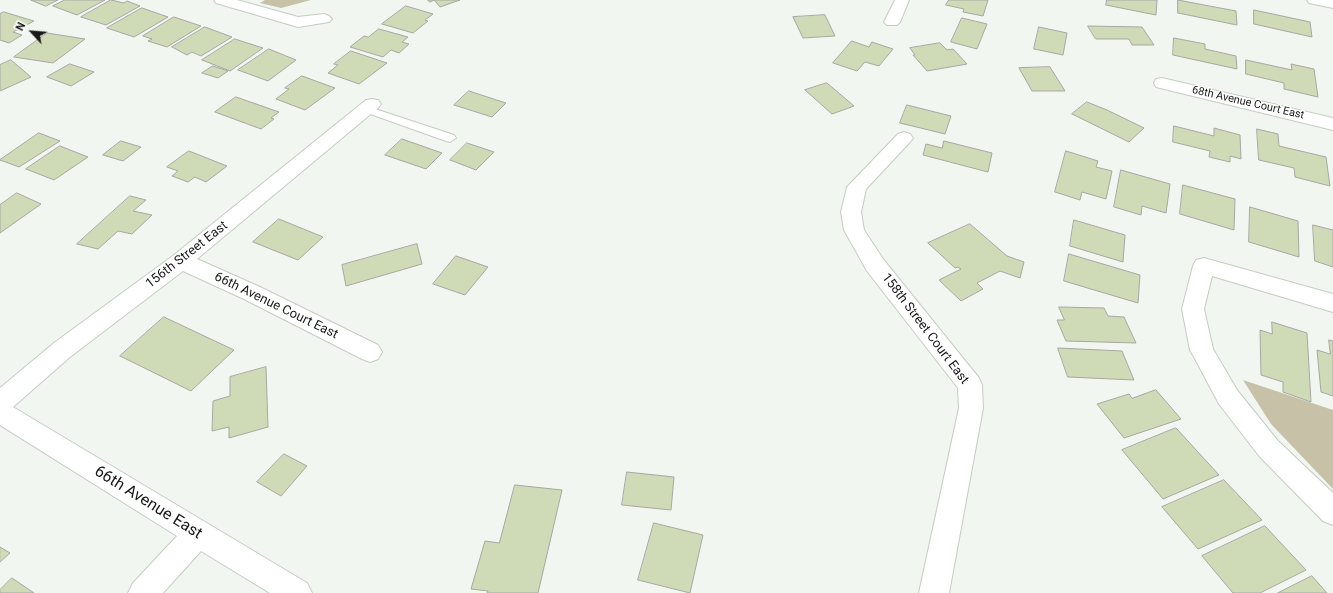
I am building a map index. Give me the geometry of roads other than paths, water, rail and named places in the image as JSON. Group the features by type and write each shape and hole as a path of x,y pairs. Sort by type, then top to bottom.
{"street":[{"path":"220,0 298,22 324,19"},
{"path":"892,22 902,0"},
{"path":"1314,0 1333,4"},
{"name":"68th Avenue Court East","path":"1162,83 1333,124"},
{"name":"156th Street East","path":"0,403 62,350 181,261 369,107"},
{"name":"158th Street Court East","path":"904,138 857,186 851,212 854,230 876,265 970,385 971,408 934,593"},
{"name":"66th Avenue Court East","path":"181,261 252,293 370,352"},
{"path":"1333,303 1204,266 1193,308 1202,350 1228,397 1269,449 1333,512"},
{"name":"66th Avenue East","path":"0,412 297,593"},
{"path":"143,593 198,534"}],"lane":[{"path":"369,107 450,138"}]}
